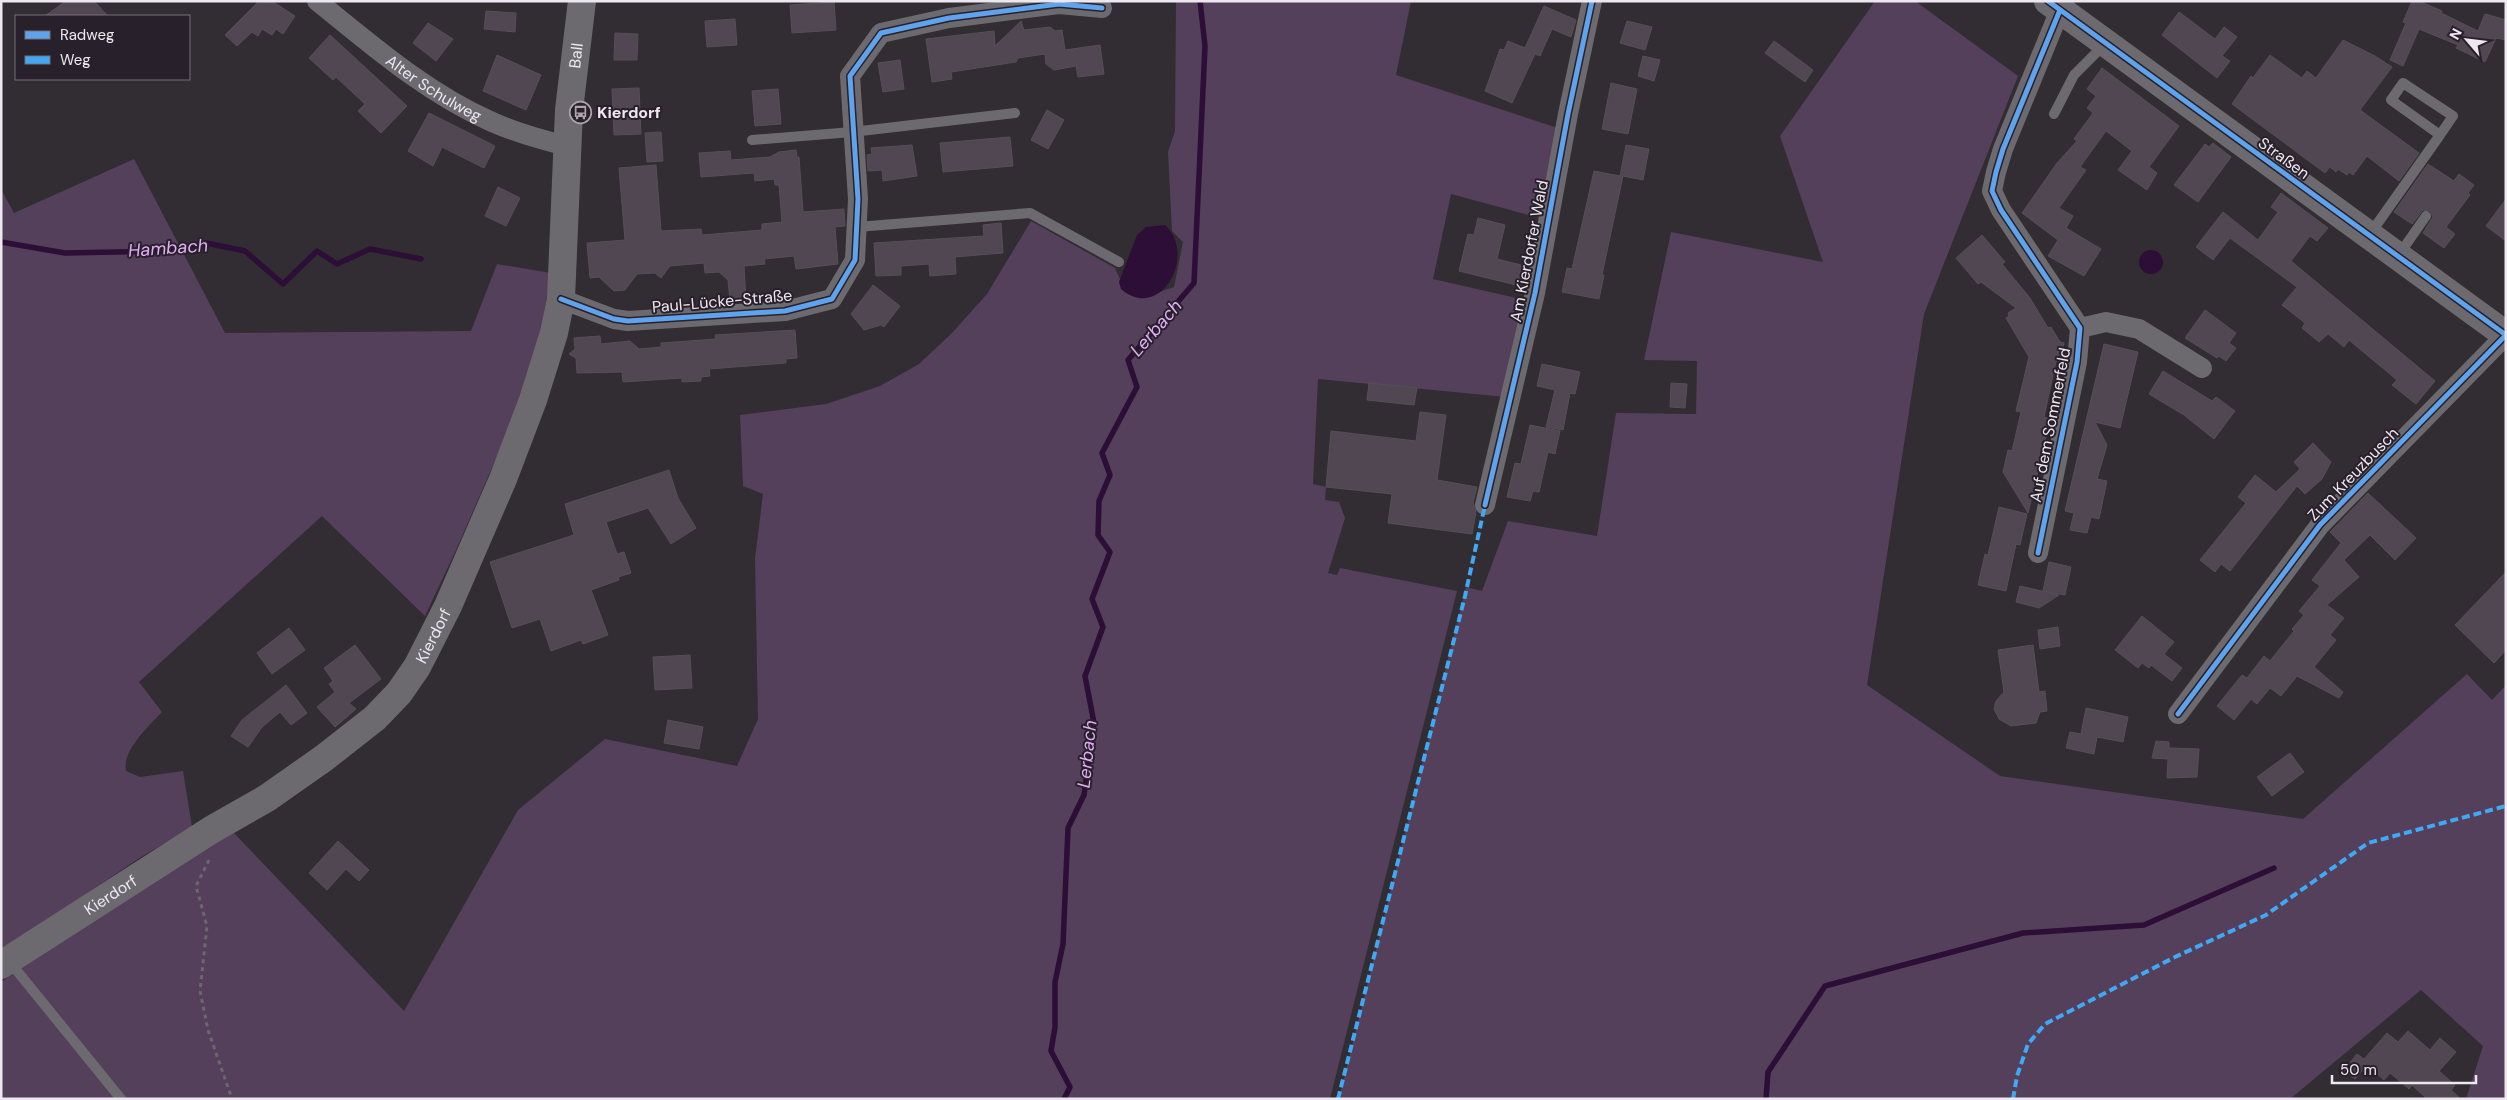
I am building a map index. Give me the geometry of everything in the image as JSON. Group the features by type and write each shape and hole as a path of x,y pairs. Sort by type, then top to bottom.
{"main road":[{"name":"Ball","path":"569,110 582,1"},
{"name":"Straßen","path":"2054,6 2506,335"},
{"name":"Kierdorf","path":"5,963 211,830 267,798 352,738 399,693 417,667 436,633 503,479 533,400 554,333 561,299 569,110"}],"street":[{"name":"Alter Schulweg","path":"317,1 412,76 445,97 489,121 529,136 566,146"},
{"name":"Am Kierdorfer Wald","path":"1486,505 1535,293 1566,124 1592,1"},
{"name":"Paul-Lücke-Straße","path":"561,299 596,313 628,321 785,311 832,299 855,260 858,199 852,132 850,76 881,33 949,18 1059,4 1102,8"},
{"name":"Auf dem Sommerfeld","path":"2038,553 2077,362 2080,328 2001,210 1992,191 2003,149 2054,6"},
{"name":"Auf dem Sommerfeld","path":"2080,328 2106,322 2139,329 2202,368"},
{"name":"Zum Kreuzbusch","path":"2178,714 2320,525 2506,335"}],"lane":[{"path":"2054,114 2074,75 2106,44"},
{"path":"2369,236 2440,135 2453,116 2403,83 2391,100 2440,135"},
{"path":"752,140 852,132 1015,112"},
{"path":"856,227 1030,213 1119,262"},
{"path":"2397,256 2426,216"},
{"path":"5,963 121,1099"}],"path":[{"path":"213,852 196,886 207,926 200,991 208,1030 232,1099"}],"shaded area":[{"path":"1176,1 1411,1 1396,75 1558,128 1540,218 1451,194 1433,279 1525,300 1506,397 1318,379 1313,484 1326,487 1325,500 1339,502 1345,518 1328,573 1337,575 1340,568 1457,591 1330,1099 1,1099 1,982 196,853 234,833 404,1011 518,810 605,739 737,766 758,719 755,559 763,494 743,486 740,415 826,404 880,386 919,364 952,333 987,294 1031,221 1115,268 1120,279 1145,297 1174,287 1183,242 1172,231 1168,152 1175,131"},
{"path":"1875,1 1915,1 2018,76 1924,314 1867,685 2000,776 2303,819 2467,674 2492,700 2506,685 2506,1099 2466,1099 2483,1046 2421,990 2290,1099 1339,1098 1466,587 1482,591 1508,521 1597,536 1616,413 1696,414 1697,361 1644,360 1671,232 1823,262 1780,136"},
{"path":"134,159 225,333 471,331 497,264 551,273 538,348 524,394 457,548 425,616 322,516 139,682 162,712 132,747 126,763 126,771 140,777 183,771 192,827 141,857 1,951 1,189 14,213"},
{"path":"1165,225 1174,238 1178,252 1176,267 1170,281 1161,292 1149,298 1135,297 1121,289 1119,282 1137,235 1146,227"},
{"path":"2151,250 2156,251 2162,257 2162,267 2156,273 2151,274 2146,273 2140,267 2139,262 2140,257 2146,251"}],"building":[{"path":"66,1 94,1 107,15 46,15"},
{"path":"259,1 272,1 295,16 283,34 276,29 272,35 262,29 258,36 252,32 237,46 225,35"},
{"path":"2412,1 2419,1 2442,11 2441,13 2478,31 2485,14 2506,20 2506,40 2496,38 2485,62 2456,48 2458,45 2419,29 2403,66 2390,60 2406,23 2403,22"},
{"path":"834,2 836,30 792,33 790,5"},
{"path":"1544,6 1576,20 1571,37 1552,29 1540,56 1535,54 1512,103 1485,91 1500,49 1504,50 1508,41 1525,48"},
{"path":"486,11 516,13 515,32 484,29"},
{"path":"2179,12 2215,39 2224,27 2237,37 2222,56 2230,61 2217,78 2162,35"},
{"path":"735,19 737,45 707,47 705,21"},
{"path":"1021,21 1024,30 1050,27 1055,31 1062,30 1065,50 1100,45 1104,74 1078,77 1076,66 1054,70 1046,64 1045,54 1018,58 1016,62 951,72 952,79 932,82 926,39 994,31 995,46"},
{"path":"1627,21 1652,27 1645,50 1620,43"},
{"path":"428,23 453,39 436,61 413,43"},
{"path":"615,33 638,34 637,60 614,60"},
{"path":"330,35 407,106 381,133 358,111 365,104 336,77 333,80 309,58"},
{"path":"2343,40 2392,67 2360,110 2419,153 2399,181 2367,156 2353,175 2349,172 2347,175 2338,169 2336,172 2330,167 2325,173 2232,104 2251,76 2253,78 2270,55 2302,78 2307,71 2316,78"},
{"path":"1774,41 1813,70 1805,82 1765,53"},
{"path":"497,55 541,75 526,110 483,91"},
{"path":"1643,56 1660,60 1654,81 1638,76"},
{"path":"900,60 904,89 883,92 878,63"},
{"path":"2102,68 2179,126 2149,167 2157,173 2147,190 2118,170 2132,151 2106,131 2080,167 2086,170 2059,208 2073,216 2066,228 2101,249 2084,276 2048,256 2058,240 2022,213 2057,163 2077,141 2074,139 2093,113 2087,108 2096,96 2087,89"},
{"path":"1611,83 1637,89 1628,134 1602,129"},
{"path":"639,88 641,134 614,135 612,89"},
{"path":"778,89 781,124 755,126 752,91"},
{"path":"1047,110 1064,120 1048,149 1031,140"},
{"path":"429,113 495,146 484,168 442,147 433,166 408,151"},
{"path":"661,132 663,161 647,162 645,133"},
{"path":"1010,137 1013,166 943,172 940,143"},
{"path":"2213,143 2231,157 2198,202 2174,185 2205,144 2209,147"},
{"path":"912,145 917,176 883,181 882,170 868,171 867,155 872,154 871,148"},
{"path":"1626,145 1649,149 1643,180 1623,176 1602,275 1604,275 1599,299 1562,292 1567,268 1572,269 1594,171 1620,176"},
{"path":"796,150 797,157 799,157 803,212 844,209 845,226 835,227 838,264 796,269 794,256 764,259 765,264 744,266 746,301 730,302 728,280 719,272 705,273 704,263 670,266 661,278 655,273 637,274 625,290 614,291 599,277 590,278 587,243 625,240 619,168 656,165 661,231 701,229 702,235 762,230 762,224 782,222 779,185 775,185 774,179 755,181 754,173 701,177 699,153 730,151 731,160 770,157 779,152"},
{"path":"2428,164 2454,181 2459,174 2474,185 2468,193 2470,195 2446,227 2455,234 2444,248 2423,233 2433,217 2430,211 2423,210 2412,224 2394,212"},
{"path":"498,187 520,198 506,226 485,216"},
{"path":"2281,193 2328,228 2317,241 2310,236 2291,261 2435,381 2416,404 2392,385 2397,380 2349,340 2344,347 2328,334 2319,342 2302,328 2305,323 2282,305 2297,287 2230,238 2213,260 2196,247 2223,212 2258,240 2278,212 2271,207"},
{"path":"2506,199 2506,241 2486,226"},
{"path":"1478,218 1505,225 1497,259 1525,266 1520,286 1459,271 1468,234 1474,235"},
{"path":"1001,223 1003,253 955,257 956,274 930,276 929,264 901,266 901,275 876,276 874,243 984,236 983,225"},
{"path":"1982,235 2005,262 2002,264 2030,298 2048,328 2051,327 2060,342 2064,343 2060,361 2056,361 2044,417 2050,419 2028,513 2003,472 2008,450 2012,451 2021,412 2016,411 2029,357 2006,318 2009,316 2008,313 2016,308 1981,282 1978,284 1956,258"},
{"path":"873,285 900,306 884,327 881,325 864,330 851,314"},
{"path":"2205,310 2236,333 2229,343 2236,348 2226,361 2219,356 2217,358 2185,338"},
{"path":"795,330 797,358 786,359 786,363 709,369 710,376 701,377 701,381 682,382 682,378 623,382 622,372 577,373 576,358 569,354 575,349 574,338 600,336 601,344 630,341 639,349 661,347 661,343 716,339 715,335"},
{"path":"2104,344 2138,352 2120,428 2095,422 2107,445 2097,479 2107,481 2099,519 2091,517 2087,533 2070,530 2074,513 2065,511"},
{"path":"1542,364 1580,372 1575,394 1570,393 1563,430 1546,427 1555,390 1537,386"},
{"path":"2163,371 2212,401 2216,397 2235,411 2214,439 2184,415 2149,394"},
{"path":"1369,383 1417,388 1414,405 1367,400"},
{"path":"1671,383 1687,384 1685,408 1670,407"},
{"path":"1420,412 1446,415 1437,480 1477,487 1473,502 1476,512 1472,534 1388,523 1392,494 1326,487 1331,431 1416,441"},
{"path":"1530,425 1560,431 1555,454 1548,452 1539,492 1533,491 1530,501 1507,497 1515,463 1521,464"},
{"path":"2313,443 2331,462 2322,479 2305,494 2297,486 2230,571 2221,564 2215,572 2200,560 2246,503 2238,497 2255,475 2276,492 2300,469 2294,462"},
{"path":"669,470 678,498 696,528 671,544 648,508 606,522 617,554 624,552 631,573 618,577 619,580 591,590 608,635 583,644 581,640 551,651 540,619 512,628 490,562 574,535 565,504"},
{"path":"2368,493 2416,538 2395,560 2370,535 2344,560 2359,577 2327,605 2344,618 2330,635 2336,640 2314,667 2343,692 2339,698 2297,676 2281,696 2270,688 2257,704 2251,699 2234,720 2217,706 2242,675 2247,678 2264,656 2270,661 2294,631 2292,629 2304,615 2299,611 2320,586 2312,580 2341,543 2330,532"},
{"path":"1999,507 2027,514 2020,545 2016,544 2006,591 1978,585 1985,554 1988,555"},
{"path":"2049,562 2071,567 2065,595 2043,591"},
{"path":"2506,572 2506,650 2494,663 2455,625"},
{"path":"2020,586 2059,595 2039,608 2016,602"},
{"path":"2142,616 2174,642 2164,654 2182,668 2172,681 2151,665 2149,668 2142,663 2138,668 2115,650"},
{"path":"2058,627 2060,646 2040,649 2038,630"},
{"path":"289,628 305,650 272,674 257,653"},
{"path":"355,645 381,679 349,703 356,709 335,727 317,707 335,692 329,684 333,681 324,668"},
{"path":"2033,645 2039,692 2045,691 2047,711 2040,712 2036,723 2011,726 1999,719 1994,709 1996,701 2004,692 1998,650"},
{"path":"690,655 692,688 655,690 653,657"},
{"path":"286,685 307,713 291,725 280,712 262,727 248,747 231,736 242,720"},
{"path":"2086,708 2128,717 2123,742 2097,737 2094,754 2066,748 2070,732 2081,734"},
{"path":"668,720 703,727 699,749 664,743"},
{"path":"2156,741 2169,742 2169,748 2199,749 2197,777 2167,778 2168,759 2152,758"},
{"path":"2290,753 2304,772 2272,796 2257,777"},
{"path":"338,841 369,870 359,881 346,869 327,890 309,873"},
{"path":"2408,1031 2430,1050 2440,1038 2456,1052 2439,1071 2455,1085 2451,1090 2461,1099 2427,1099 2412,1085 2409,1089 2390,1073 2384,1080 2367,1065 2355,1079 2344,1070 2357,1054 2364,1059 2387,1033 2398,1042"}],"waterway":[{"name":"Lerbach","path":"1064,1099 1070,1087 1051,1051 1055,1027 1055,982 1063,944 1068,828 1084,795 1094,723 1085,676 1103,627 1092,599 1110,552 1098,535 1099,501 1110,475 1102,453 1137,387 1128,360 1194,283 1205,46 1200,1"},
{"name":"Hambach","path":"1,242 65,253 167,251 206,243 245,251 283,284 317,251 337,264 370,249 421,259"},
{"path":"1766,1099 1768,1072 1825,986 2023,933 2144,925 2274,868"}],"marked path":[{"path":"1338,1099 1465,596 1485,505"},
{"path":"2013,1099 2017,1076 2028,1044 2045,1024 2175,957 2266,915 2368,843 2506,806"}],"cycle path":[{"path":"1485,505 1535,293 1568,114 1592,1"},
{"path":"2048,1 2506,335"},
{"path":"561,299 614,319 628,321 785,311 832,299 855,260 858,199 850,76 881,33 949,18 1059,4 1102,8"},
{"path":"2038,553 2077,362 2080,328 2001,210 1992,191 2003,149 2060,10"},
{"path":"2178,714 2320,525 2506,335"}],"place":[{"name":"Kierdorf","path":"581,112"}]}
